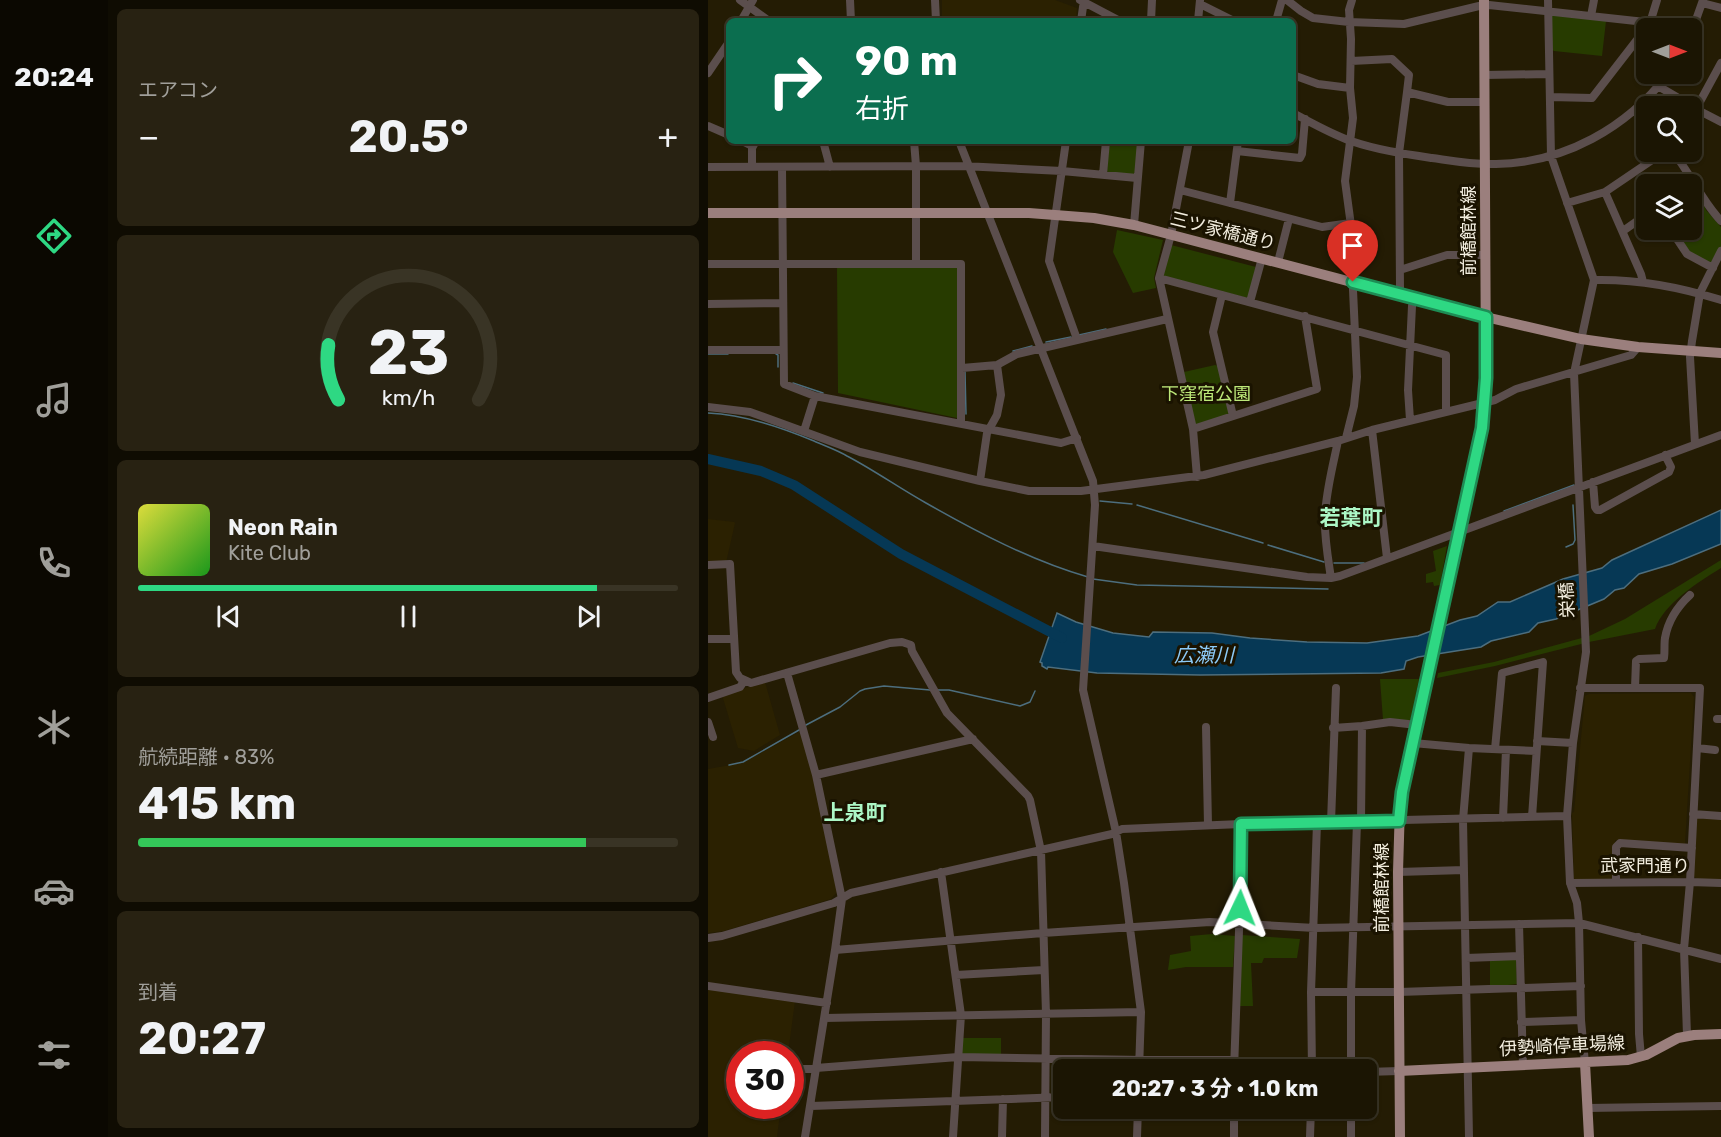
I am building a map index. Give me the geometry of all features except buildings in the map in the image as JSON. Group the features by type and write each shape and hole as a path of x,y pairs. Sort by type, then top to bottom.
{"main road":[{"name":"前橋館林線","path":"1400,1137 1398,872 1402,792 1480,439 1485,402 1484,3"},
{"name":"三ツ家橋通り","path":"708,213 987,213 1056,214 1094,218 1134,225 1486,317 1581,339 1638,347 1720,353"},
{"name":"伊勢崎停車場線","path":"1399,1071 1628,1060 1641,1057 1668,1042 1687,1035 1721,1034"},
{"path":"1585,1063 1589,1137"}],"street":[{"path":"740,0 751,4 766,18"},
{"path":"850,0 851,18"},
{"path":"935,0 936,18"},
{"path":"1081,18 1083,0 1115,18"},
{"path":"1151,18 1152,0"},
{"path":"1277,18 1281,0"},
{"path":"1287,0 1313,18 1349,22 1404,24 1484,3 1516,4 1547,12 1636,21"},
{"path":"1331,578 1326,541 1327,494 1357,388 1352,233 1345,181 1353,118 1349,22 1352,0"},
{"path":"1548,0 1551,156 1594,280 1643,282 1700,293 1721,300"},
{"path":"1591,16 1594,0"},
{"path":"1652,18 1657,0"},
{"path":"1198,18 1200,2 1229,18"},
{"path":"1697,18 1703,2 1721,8"},
{"path":"743,18 751,4"},
{"path":"1550,97 1592,98 1636,41"},
{"path":"708,73 726,47"},
{"path":"1351,62 1392,59 1409,75 1399,153 1399,294"},
{"path":"1700,96 1721,63"},
{"path":"1485,75 1549,74"},
{"path":"1296,76 1318,84 1350,88"},
{"path":"1296,114 1350,140 1399,153 1485,164 1526,162 1551,156 1594,138 1635,110 1658,86 1675,96"},
{"path":"1407,92 1448,102 1485,102"},
{"path":"1702,112 1721,122"},
{"path":"1237,151 1300,158 1305,119"},
{"path":"708,126 726,134"},
{"path":"752,166 754,144"},
{"path":"824,144 830,166"},
{"path":"914,144 916,264"},
{"path":"804,1069 958,1057 1139,1059 1141,1012 1116,832 1083,695 1093,546 1094,490 1077,438 960,144"},
{"path":"1066,144 1049,261 1077,339"},
{"path":"1103,175 1106,144"},
{"path":"1134,225 1141,144"},
{"path":"1188,144 1171,235 1159,278 1193,429 1197,477"},
{"path":"1230,203 1238,144"},
{"path":"1567,203 1605,192 1649,162"},
{"path":"708,167 969,166 1137,178"},
{"path":"782,167 784,384 815,396 1061,443 1077,438"},
{"path":"1180,190 1325,227 1351,223"},
{"path":"1605,192 1643,282"},
{"path":"1702,198 1721,221"},
{"path":"1278,262 1289,219"},
{"path":"1623,231 1636,222"},
{"path":"1678,240 1687,254 1713,268"},
{"path":"1695,444 1691,350 1700,293 1721,251"},
{"path":"1400,270 1447,255 1485,255"},
{"path":"1250,302 1262,258"},
{"path":"708,264 961,264 962,423"},
{"path":"1159,278 1446,355 1446,411"},
{"name":"栄橋","path":"1585,1063 1581,1020 1579,922 1577,903 1570,883 1567,816 1580,688 1586,652 1574,373 1594,280"},
{"path":"1222,295 1213,332 1233,416"},
{"path":"1410,420 1408,399 1414,298"},
{"path":"708,304 782,303"},
{"path":"1193,429 1317,389 1305,316"},
{"path":"962,368 997,365 1017,354 1167,319"},
{"path":"708,407 750,412 860,452 980,481 1029,491 1065,492 1197,477 1494,400 1516,389 1631,355 1638,347"},
{"path":"708,350 782,350"},
{"path":"980,481 988,429 997,415 1001,395 997,365"},
{"path":"804,431 815,396"},
{"path":"1372,430 1387,558"},
{"path":"1093,546 1331,578 1721,435"},
{"path":"1593,482 1595,507 1600,510 1669,472 1671,467 1665,455"},
{"path":"708,565 730,564 736,672 744,681 751,683 890,643 905,642 911,645 912,651 947,713 1028,796 1041,851 1046,1014 1045,1137"},
{"path":"1635,688 1636,661 1664,657 1665,639 1672,619 1677,609 1690,595"},
{"path":"708,639 734,639"},
{"path":"1495,749 1502,673 1543,662 1532,817"},
{"path":"787,673 816,775 842,899 805,1137"},
{"path":"708,698 740,687 744,681"},
{"path":"1072,684 1083,683"},
{"path":"1331,822 1336,688"},
{"path":"1580,688 1700,688 1690,882 1684,949 1687,1035"},
{"path":"708,722 713,737"},
{"path":"1333,728 1390,722 1417,725"},
{"path":"1351,1059 1351,993 1362,726"},
{"path":"1206,727 1209,825"},
{"path":"816,775 973,739"},
{"path":"1537,741 1574,743"},
{"path":"1413,743 1536,752"},
{"path":"1469,748 1462,819 1469,1137"},
{"path":"1697,748 1715,750"},
{"path":"1503,818 1506,750"},
{"path":"1693,814 1721,816"},
{"path":"709,940 834,903 851,893 1041,851 1122,829 1567,816"},
{"path":"1312,1059 1311,992 1317,823"},
{"path":"1234,1059 1241,824"},
{"path":"1616,881 1616,847 1620,843 1692,848"},
{"path":"1398,872 1464,870"},
{"path":"941,872 962,1015 953,1137"},
{"name":"武家門通り","path":"1570,883 1616,881 1721,883"},
{"path":"835,950 1210,922 1315,928 1579,922 1721,958"},
{"path":"1519,924 1522,1066"},
{"path":"1638,937 1641,1057"},
{"path":"1466,958 1520,956"},
{"path":"956,975 1044,970"},
{"path":"708,986 827,1003"},
{"path":"1311,992 1399,992 1581,986"},
{"path":"825,1018 1141,1012"},
{"path":"1521,1022 1581,1020"},
{"path":"1377,1071 1399,1071"},
{"path":"811,1106 1053,1098"},
{"path":"1002,1137 1003,1099"},
{"path":"1587,1108 1721,1106"},
{"path":"1137,1119 1137,1137"},
{"path":"1234,1119 1234,1137"},
{"path":"1310,1137 1311,1119"},
{"path":"1351,1119 1351,1137"}],"shaded area":[{"path":"942,0 1055,0 1077,8 1076,18 942,18"},
{"path":"708,519 735,523 726,563 708,564"},
{"path":"765,682 780,735 754,751 738,748 722,695"},
{"path":"1691,693 1694,697 1685,844 1615,840 1613,878 1575,879 1572,813 1574,812 1585,696 1589,694"},
{"path":"801,731 814,774 837,892 831,899 724,931 708,933 708,769 742,763"},
{"path":"1697,817 1721,818 1721,881 1697,879 1693,875"},
{"path":"708,989 795,1001 790,1041 726,1041 726,1119 779,1119 777,1137 708,1137"}],"green space":[{"path":"1552,15 1606,21 1602,56 1551,49"},
{"path":"1109,144 1138,144 1133,175 1107,171"},
{"path":"1702,201 1706,210 1721,227 1721,247 1713,262 1710,263 1690,252 1681,240 1702,240"},
{"path":"1117,230 1163,240 1154,278 1156,288 1133,293 1113,252"},
{"path":"1171,245 1256,267 1248,298 1163,277"},
{"path":"957,266 957,418 838,393 837,267"},
{"name":"下窪宿公園","path":"1218,366 1228,416 1198,425 1195,424 1184,372"},
{"path":"1447,546 1440,585 1434,586 1433,582 1426,583 1426,574 1436,571 1433,551"},
{"path":"1721,560 1721,568 1674,602 1666,610 1655,629 1437,678 1438,673 1494,662 1589,636 1625,619"},
{"path":"1380,679 1419,679 1411,719 1408,721 1383,720"},
{"path":"1212,934 1235,936 1233,967 1186,967 1168,970 1170,955 1191,951 1190,936"},
{"path":"1242,935 1300,939 1297,958 1264,958 1262,963 1251,963 1253,1006 1239,1006"},
{"path":"1516,958 1517,984 1490,987 1490,959"},
{"path":"961,1038 1001,1038 1001,1055 962,1054"}],"water":[{"path":"1721,510 1721,544 1672,564 1639,574 1624,588 1615,590 1604,599 1556,619 1538,623 1529,632 1491,641 1481,647 1418,657 1406,661 1404,669 1381,673 1200,675 1097,673 1048,667 1047,669 1040,662 1057,613 1076,622 1113,633 1149,637 1153,632 1212,633 1307,642 1367,643 1418,636 1477,616 1498,602 1510,602 1563,579 1602,568 1612,560"}],"waterway":[{"path":"1079,335 1106,329"},
{"path":"1046,342 1071,337"},
{"path":"1013,351 1032,346"},
{"path":"708,354 728,354"},
{"path":"776,354 778,355 778,367"},
{"path":"965,372 966,414"},
{"path":"793,383 823,393"},
{"path":"708,413 762,422 831,448 985,535 1046,563 1088,577"},
{"name":"広瀬川","path":"708,459 761,471 794,485 901,554 1062,638"},
{"path":"1504,511 1574,485"},
{"path":"1100,501 1132,504"},
{"path":"1137,505 1263,543"},
{"path":"1566,547 1573,544 1575,540 1573,505"},
{"path":"1268,545 1324,562"},
{"path":"1334,563 1364,563"},
{"path":"1093,579 1137,585 1328,589"},
{"path":"806,725 840,707 865,689 884,686 930,690"},
{"path":"938,690 949,690 1020,706 1030,702 1035,691"},
{"path":"729,765 743,762 799,730"}],"district":[{"name":"若葉町","path":"1351,518"},
{"name":"上泉町","path":"855,813"}],"route":[{"path":"1240,908 1241,824 1399,821 1402,792 1482,428 1486,378 1486,317 1353,282"}]}
